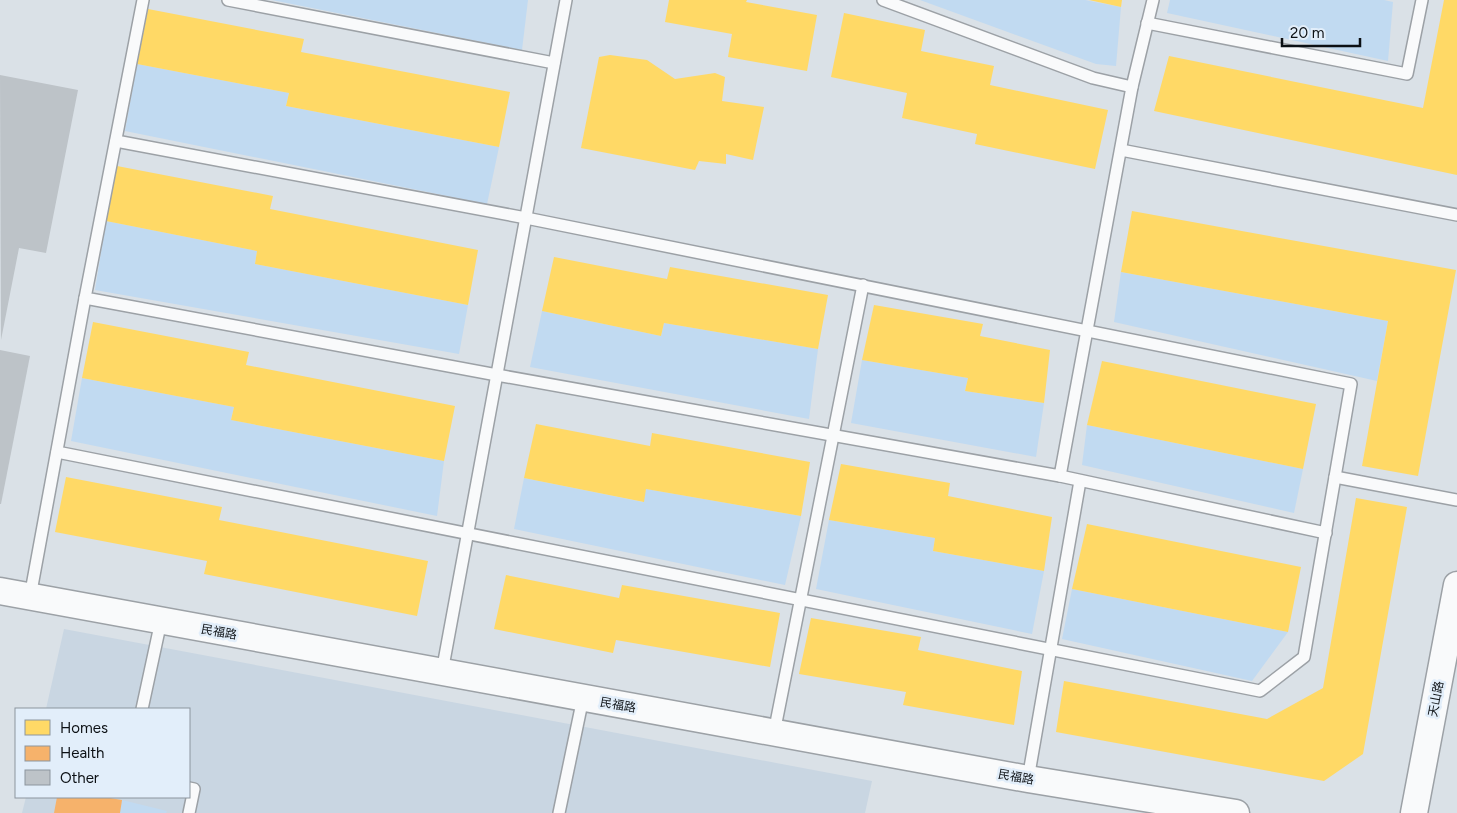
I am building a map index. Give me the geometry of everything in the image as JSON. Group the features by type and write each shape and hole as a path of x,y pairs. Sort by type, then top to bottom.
{"street":[{"name":"天山路","path":"1414,813 1457,585"},
{"name":"民福路","path":"0,592 1028,780 1236,813"}],"lane":[{"path":"30,597 85,298 143,0"},
{"path":"228,0 554,63"},
{"path":"442,672 566,0"},
{"path":"883,0 1093,78 1132,87"},
{"path":"1060,476 1132,87 1153,0"},
{"path":"1147,23 1407,74 1422,0"},
{"path":"57,452 1260,691 1304,657 1351,384 526,218 116,141"},
{"path":"1121,150 1457,215"},
{"path":"774,733 863,285"},
{"path":"85,298 497,375 1060,476 1326,533"},
{"path":"1335,477 1457,500"},
{"path":"1028,780 1080,481"},
{"path":"142,708 161,621"},
{"path":"559,813 583,698"},
{"path":"188,813 194,789 190,788"}],"shaded area":[{"path":"272,0 528,0 522,50"},
{"path":"920,0 1085,0 1121,7 1116,66 1096,64"},
{"path":"1170,0 1384,0 1393,2 1388,61 1167,13"},
{"path":"137,64 289,93 286,106 499,147 487,204 125,131"},
{"path":"106,221 257,251 255,264 468,305 459,354 95,290"},
{"path":"1121,272 1388,321 1377,381 1114,322"},
{"path":"542,311 661,336 664,323 818,349 809,419 530,367"},
{"path":"862,360 968,378 965,391 1044,403 1036,457 851,423"},
{"path":"82,378 234,407 231,420 444,461 437,516 71,441"},
{"path":"1087,425 1303,469 1294,513 1082,465"},
{"path":"524,478 643,502 646,489 801,516 785,585 514,529"},
{"path":"829,520 935,538 933,551 1044,571 1032,634 816,589"},
{"path":"1072,589 1288,632 1252,681 1062,639"},
{"path":"64,629 872,781 865,813 22,813 26,798 190,798 190,708 46,708"},
{"path":"122,800 167,811 166,813 120,813"}],"building: Homes":[{"path":"669,0 747,0 746,2 817,15 807,71 728,57 732,34 665,22"},
{"path":"1089,0 1122,0 1121,7"},
{"path":"1444,0 1457,0 1457,175 1154,111 1169,56 1423,108"},
{"path":"148,9 304,39 301,52 510,92 499,147 286,106 289,93 137,64"},
{"path":"844,13 925,30 921,51 994,66 990,85 1108,110 1095,169 975,144 977,134 902,118 907,93 831,77"},
{"path":"610,55 647,60 675,79 715,73 725,77 722,101 764,107 753,160 726,154 726,164 699,161 695,170 581,148 599,57"},
{"path":"117,166 273,196 270,209 478,250 468,305 255,264 257,251 106,221"},
{"path":"1132,211 1456,270 1418,476 1362,466 1388,321 1121,272"},
{"path":"554,257 667,279 670,267 828,295 818,349 664,323 661,336 542,311"},
{"path":"874,305 983,324 980,336 1050,350 1044,403 965,391 968,378 862,360"},
{"path":"93,322 249,352 246,365 455,406 444,461 231,420 234,407 82,378"},
{"path":"1102,361 1316,404 1303,469 1087,425"},
{"path":"536,424 650,446 652,433 810,462 801,516 646,489 644,502 524,478"},
{"path":"841,464 950,483 948,496 1052,517 1044,571 933,551 935,538 829,520"},
{"path":"66,477 222,507 219,520 428,561 417,616 204,574 207,561 55,532"},
{"path":"1356,498 1407,507 1363,754 1324,781 1056,732 1064,681 1267,719 1323,688"},
{"path":"1087,524 1301,567 1288,632 1072,589"},
{"path":"506,575 619,598 622,585 780,613 770,667 616,640 613,653 494,629"},
{"path":"811,618 921,637 918,650 1022,671 1014,725 903,705 906,692 799,674"}],"building: Health":[{"path":"57,798 110,798 122,800 120,813 54,813"}],"building: Other":[{"path":"0,75 78,90 46,253 19,248 1,340"},
{"path":"0,350 30,356 1,504 0,504"}]}
